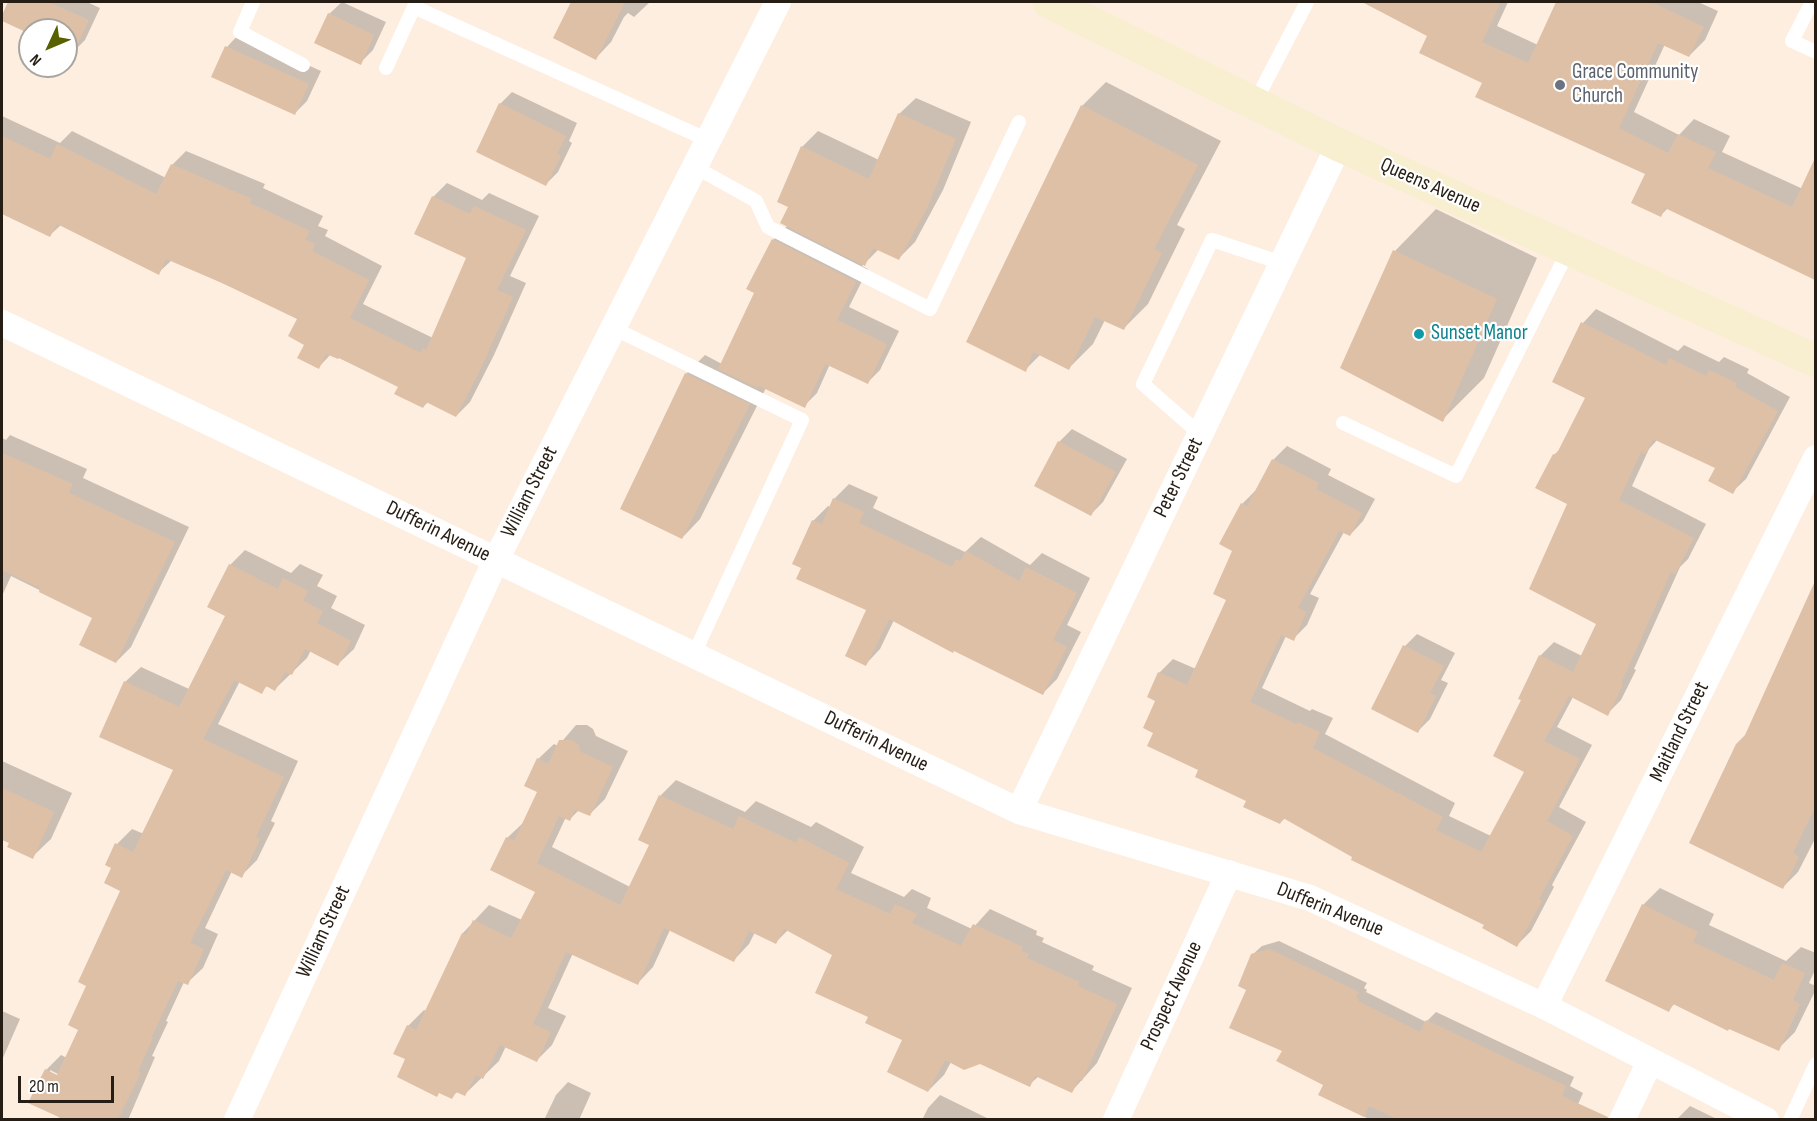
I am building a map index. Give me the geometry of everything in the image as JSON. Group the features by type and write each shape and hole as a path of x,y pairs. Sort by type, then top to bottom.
{"main road":[{"name":"Queens Avenue","path":"1049,2 1339,145 1815,361"}],"street":[{"name":"William Street","path":"237,1119 496,560 778,2"},
{"name":"Peter Street","path":"1019,811 1339,145"},
{"name":"Dufferin Avenue","path":"2,323 1019,811 1310,898 1544,1006 1766,1119"},
{"name":"Maitland Street","path":"1544,1006 1815,458"},
{"name":"Prospect Avenue","path":"1116,1119 1229,873"},
{"path":"1622,1119 1650,1061"}],"lane":[{"path":"253,2 240,32 303,65"},
{"path":"1254,104 1307,2"},
{"path":"1812,2 1792,41 1815,52"},
{"path":"386,68 414,7 708,140"},
{"path":"695,167 756,201 768,227 930,309 1019,122"},
{"path":"1200,434 1143,384 1212,240 1282,263"},
{"path":"1342,423 1456,476 1569,249"},
{"path":"613,328 802,420 694,654"},
{"path":"1790,1119 1815,1064"}],"building":[{"path":"8,2 48,2 89,20 78,43 78,18 18,18 18,28 2,21 2,15"},
{"path":"571,2 625,2 596,60 553,38"},
{"path":"1362,2 1501,2 1482,42 1528,63 1556,2 1651,2 1704,27 1689,57 1658,43 1619,128 1668,153 1678,134 1716,152 1708,168 1792,207 1815,158 1815,280 1665,208 1661,217 1631,203 1645,174 1475,97 1482,83 1419,53 1427,36"},
{"path":"328,13 374,35 361,65 314,43"},
{"path":"225,46 309,84 295,115 211,77"},
{"path":"499,103 566,136 557,154 561,156 546,186 476,152"},
{"path":"1081,105 1198,165 1154,249 1162,253 1124,330 1095,317 1069,370 1033,352 1026,372 966,342"},
{"path":"898,113 956,139 927,208 899,260 873,248 865,266 780,223 788,207 777,202 801,146 869,179"},
{"path":"2,136 50,159 57,144 156,194 171,164 252,199 250,203 310,231 305,240 315,244 312,251 369,280 350,318 421,353 423,348 426,350 466,258 414,234 432,196 470,214 474,206 526,230 497,290 513,297 456,417 426,402 423,408 394,394 398,387 339,358 326,354 319,369 297,358 304,345 288,336 297,319 222,283 166,259 159,275 57,224 50,237 2,214"},
{"path":"772,239 856,282 837,320 887,344 868,384 825,364 805,408 718,369 754,293 746,289"},
{"name":"Sunset Manor","path":"1393,250 1497,299 1443,422 1340,368"},
{"path":"1581,322 1666,365 1669,358 1706,376 1709,370 1737,383 1735,387 1778,411 1733,494 1708,481 1715,468 1653,439 1646,454 1641,452 1619,500 1694,538 1675,574 1671,572 1608,716 1569,696 1544,741 1580,759 1547,821 1573,836 1539,899 1542,901 1517,947 1482,928 1484,925 1351,860 1352,857 1283,818 1280,824 1243,807 1246,801 1195,777 1198,770 1147,746 1153,733 1143,728 1155,701 1147,697 1158,672 1187,685 1226,600 1213,594 1232,551 1219,544 1241,503 1247,506 1272,459 1319,483 1316,489 1362,513 1350,536 1339,531 1298,608 1306,612 1294,641 1281,635 1250,702 1296,724 1298,722 1320,732 1313,748 1443,817 1436,830 1481,852 1524,772 1493,756 1521,700 1518,699 1539,655 1573,672 1596,624 1529,589 1567,504 1535,488 1553,454 1556,455 1585,398 1552,382"},
{"path":"685,373 750,404 682,539 620,509"},
{"path":"1058,441 1116,472 1091,516 1034,486"},
{"path":"2,453 73,484 69,493 175,542 116,663 79,645 92,618 39,592 40,588 2,570"},
{"path":"833,498 864,512 859,523 952,567 956,559 960,561 966,551 1019,581 1026,567 1077,593 1053,640 1067,647 1043,695 954,651 953,653 889,619 866,666 845,656 866,610 796,579 801,568 792,564 812,520 822,524"},
{"path":"229,564 278,589 283,578 308,591 303,601 323,611 317,623 351,641 338,666 305,649 292,675 285,672 275,691 266,686 262,694 234,680 203,739 284,777 256,837 260,839 242,878 226,870 190,943 204,949 188,985 178,981 152,1036 138,1072 141,1073 118,1119 63,1119 28,1103 45,1069 57,1075 78,1030 68,1025 86,986 78,982 120,891 104,883 111,868 105,865 115,843 133,852 173,770 99,737 124,681 179,707 225,616 207,607"},
{"path":"1815,581 1815,807 1793,853 1799,857 1783,889 1689,843 1736,744 1745,735"},
{"path":"1403,645 1444,666 1430,693 1436,696 1418,733 1371,709"},
{"path":"559,740 571,740 578,744 581,752 613,767 590,816 575,810 570,821 559,816 537,863 620,905 649,845 638,840 659,795 733,829 739,816 796,843 799,837 849,863 836,889 890,914 895,904 917,914 912,923 961,946 973,924 1023,947 1021,951 1029,954 1027,958 1079,982 1078,986 1117,1004 1082,1081 1079,1079 1072,1093 1035,1076 1030,1087 980,1064 964,1070 945,1060 928,1092 887,1072 902,1040 865,1023 868,1017 815,993 832,955 784,929 776,944 749,931 734,962 664,928 638,985 566,952 533,1024 551,1032 537,1062 500,1045 483,1079 476,1075 465,1096 456,1092 452,1099 439,1093 437,1097 397,1077 405,1059 393,1054 407,1025 416,1030 462,933 466,935 473,920 511,938 535,892 490,870 506,837 514,841 537,792 524,786 537,758 548,764"},
{"path":"2,788 54,812 33,859 7,847 9,843 2,840"},
{"path":"1642,904 1698,932 1693,942 1774,980 1782,963 1805,973 1793,1000 1800,1004 1779,1051 1729,1029 1728,1031 1673,1004 1669,1012 1605,981"},
{"path":"1269,949 1359,992 1356,998 1359,999 1358,1001 1420,1032 1426,1020 1566,1086 1562,1096 1608,1117 1607,1119 1397,1119 1369,1106 1364,1117 1318,1095 1323,1085 1276,1061 1282,1051 1229,1028 1246,990 1238,986 1251,954"}],"place":[{"name":"Grace Community Church","path":"1560,85"},
{"name":"Sunset Manor","path":"1419,334"}]}
